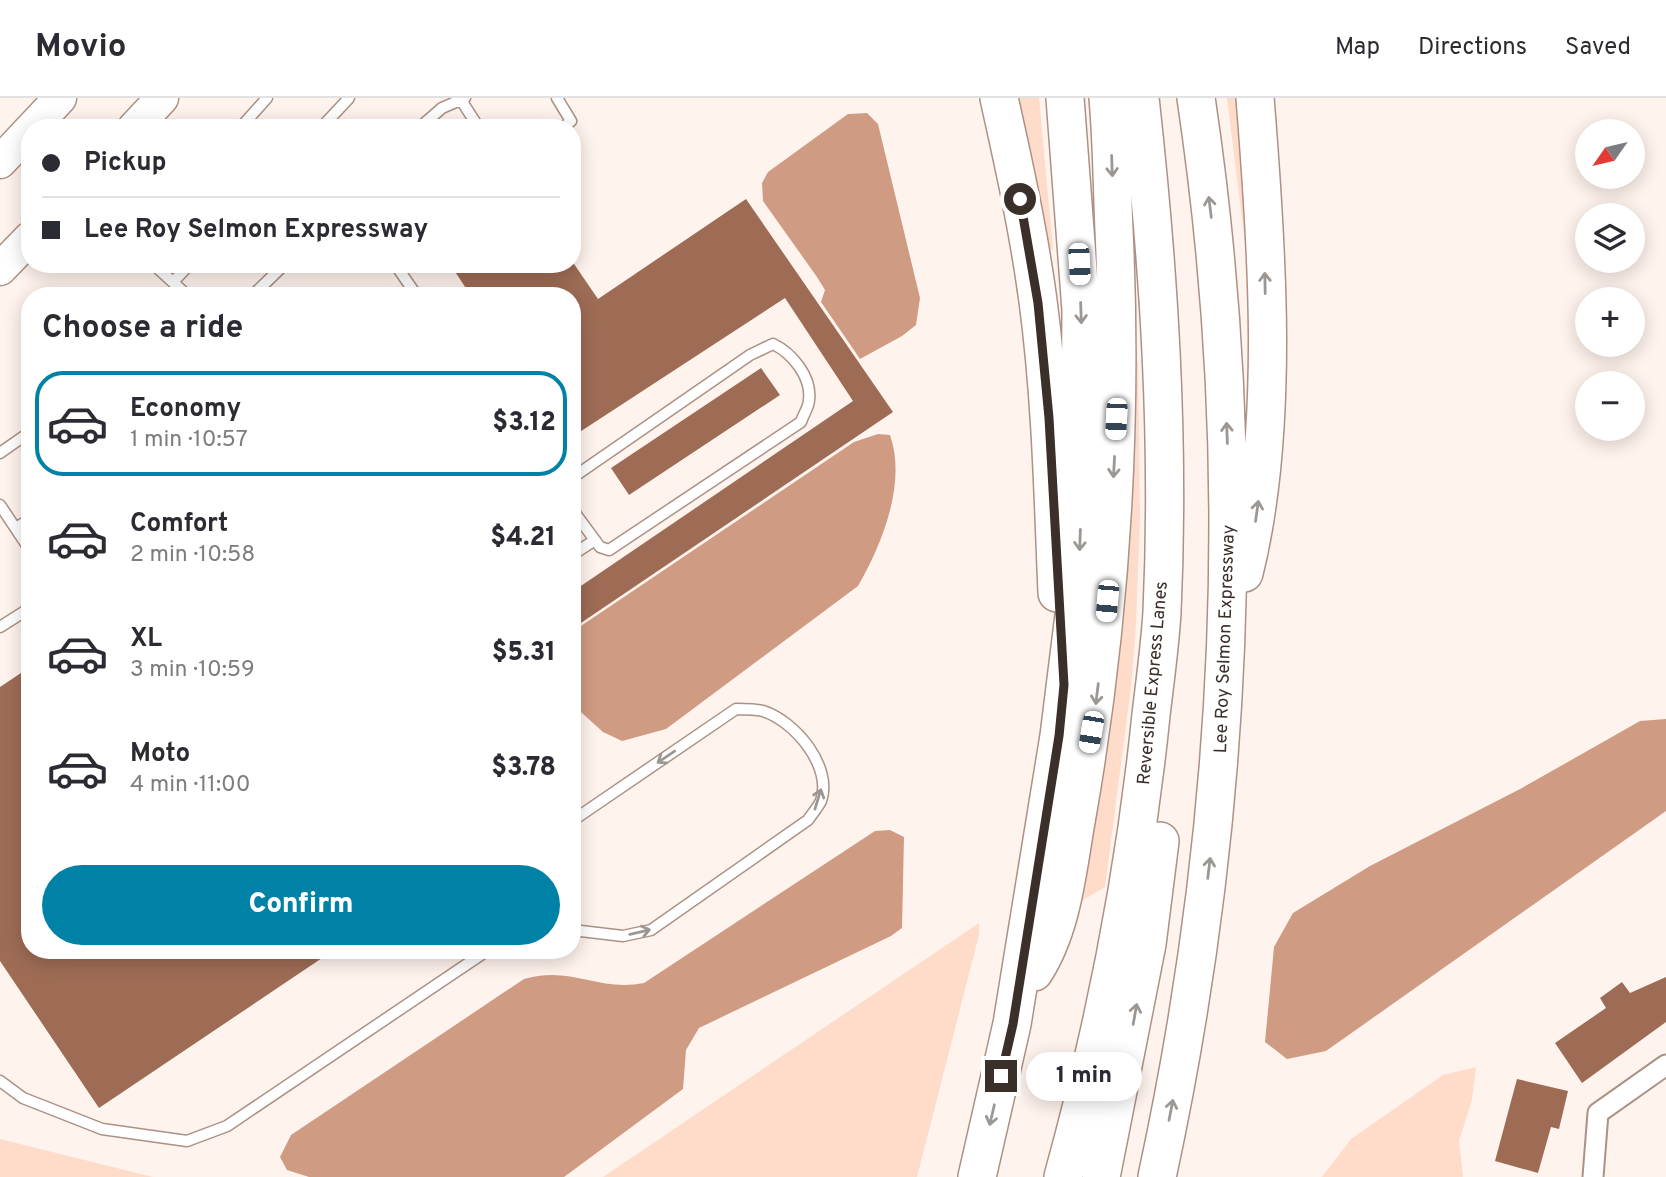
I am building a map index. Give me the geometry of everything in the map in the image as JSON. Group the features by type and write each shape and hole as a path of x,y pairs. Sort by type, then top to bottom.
{"highway":[{"path":"999,98 1038,303 1052,457 1064,685"},
{"path":"1042,923 1064,685 1079,575 1083,389 1078,242 1065,98"},
{"path":"977,1177 1015,1011 1042,923 1096,706 1107,601 1118,353 1108,98"},
{"name":"Reversible Express Lanes","path":"1063,1177 1100,1037 1115,963 1145,864 1162,613 1163,363 1151,200 1140,98"},
{"name":"Lee Roy Selmon Expressway","path":"1157,1177 1183,1049 1204,914 1215,823 1228,624 1229,491 1224,352 1196,98"},
{"path":"1228,624 1248,556 1261,480 1265,323 1255,98"},
{"path":"1101,1177 1147,944 1145,864"}],"main road":[{"path":"40,119 60,98"},
{"path":"142,119 162,98"},
{"path":"0,162 21,140"},
{"path":"0,269 21,247"}],"street":[{"path":"1593,1177 1598,1112 1666,1065"}],"lane":[{"path":"248,119 267,98"},
{"path":"329,119 349,98"},
{"path":"435,98 442,108"},
{"path":"557,98 570,119"},
{"path":"429,119 442,108 463,99 475,119"},
{"path":"163,273 178,287"},
{"path":"173,282 182,273"},
{"path":"261,287 276,273"},
{"path":"581,472 750,355 773,344 787,351 807,379 809,400 801,422 609,550 600,547 581,521"},
{"path":"0,453 21,438"},
{"path":"0,505 21,536"},
{"path":"16,528 21,525"},
{"path":"581,549 595,540"},
{"path":"0,627 21,614"},
{"path":"581,815 736,709 763,711 786,722 808,743 822,782 821,801 808,820 651,930 623,936 581,931"},
{"path":"0,1081 23,1098 102,1129 187,1141 227,1126 475,959"}],"shaded area":[{"path":"1010,98 1039,98 1053,249 1039,251"},
{"path":"1227,98 1248,98 1248,267"},
{"path":"867,113 878,124 920,298 916,325 902,336 860,359 821,302 825,290 763,201 762,183 768,172 848,114"},
{"path":"1138,361 1140,517 1131,687 1105,887 1080,902 1132,363"},
{"path":"878,434 890,435 896,473 894,493 883,532 858,586 666,729 622,741 603,732 581,712 581,626 854,442"},
{"path":"1666,719 1666,811 1326,1051 1287,1059 1265,1042 1274,947 1293,913 1370,866 1522,788 1640,721"},
{"path":"890,830 904,837 902,928 891,936 699,1028 686,1050 683,1089 564,1177 309,1177 287,1170 280,1157 291,1135 524,979 556,975 612,984 644,983 875,831"},
{"path":"979,923 979,935 917,1177 603,1177"},
{"path":"1476,1067 1472,1100 1459,1141 1463,1177 1322,1177 1351,1139 1443,1075"},
{"path":"0,1139 153,1177 0,1177"}],"building":[{"path":"746,199 893,412 581,623 581,586 853,401 785,298 581,431 581,287 465,287 456,273 580,273 598,299"},
{"path":"761,368 780,395 629,495 611,468"},
{"path":"21,673 21,959 321,959 99,1108 0,961 0,687"},
{"path":"1666,977 1666,1022 1582,1083 1555,1043 1606,1008 1600,998 1622,982 1630,993"},
{"path":"1517,1079 1568,1091 1559,1129 1551,1127 1538,1173 1495,1161"}],"route":[{"path":"1001,1076 1013,1024 1059,736 1064,685 1049,418 1038,303 1020,199"}]}
